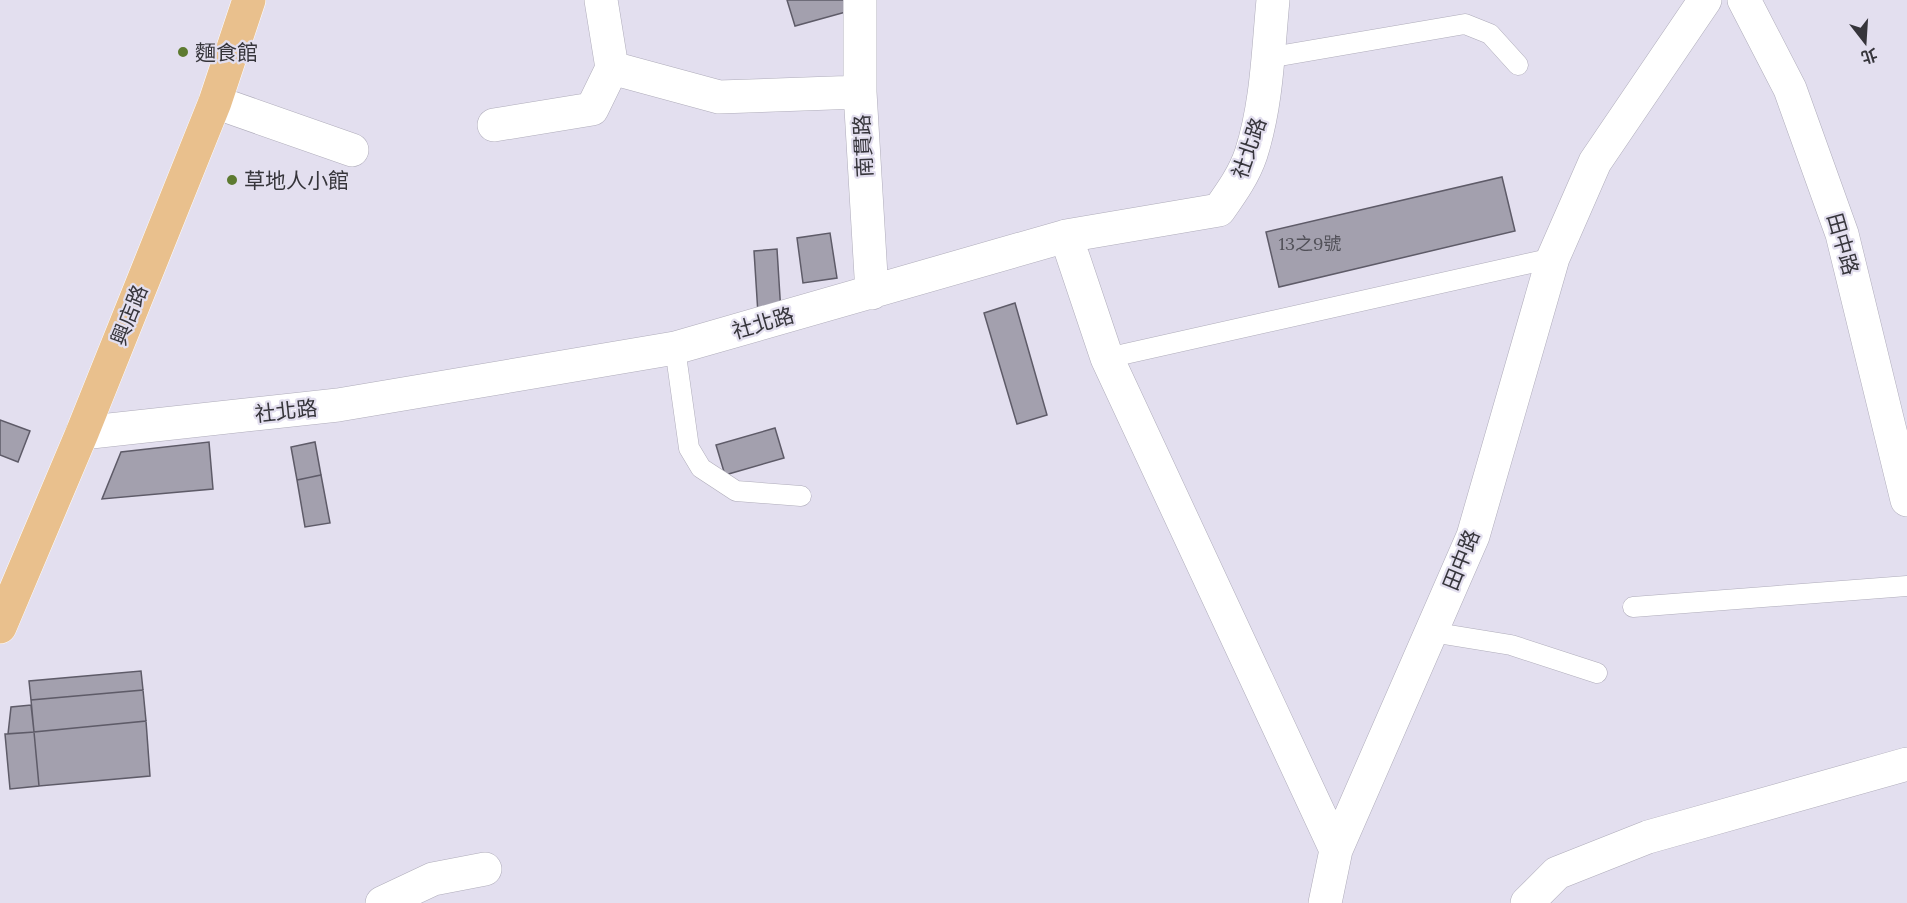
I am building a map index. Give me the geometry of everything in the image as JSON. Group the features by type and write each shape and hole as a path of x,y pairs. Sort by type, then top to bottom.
{"main road":[{"name":"興店路","path":"0,627 82,433 215,102 249,0"}],"street":[{"path":"494,125 592,110 612,68 602,0"},
{"name":"南貫路","path":"860,0 860,92 872,293"},
{"name":"社北路","path":"82,433 338,405 675,348 1066,236 1219,210 1236,186 1250,156 1264,100 1274,0"},
{"name":"田中路","path":"1324,903 1336,850 1473,536 1553,258 1595,162 1705,0"},
{"name":"田中路","path":"1744,0 1790,89 1842,234 1907,500"},
{"path":"612,68 719,97 860,92"},
{"path":"215,102 352,150"},
{"path":"1066,236 1107,358 1336,850"},
{"path":"1527,903 1557,873 1648,837 1907,764"},
{"path":"382,903 433,879 485,869"}],"lane":[{"path":"1267,58 1465,24 1490,34 1518,66"},
{"path":"1107,358 1553,258"},
{"path":"675,348 689,448 701,468 736,491 801,496"},
{"path":"1633,607 1907,586"},
{"path":"1431,632 1511,645 1597,673"}],"building":[{"path":"787,0 850,0 853,10 795,26"},
{"path":"1502,177 1515,231 1279,287 1266,232"},
{"path":"830,233 837,278 803,283 797,238"},
{"path":"777,249 781,313 758,314 754,251"},
{"path":"1015,303 1047,415 1017,424 984,313"},
{"path":"0,420 30,431 18,462 0,455"},
{"path":"775,428 784,458 725,475 716,445"},
{"path":"209,442 213,489 102,499 121,452"},
{"path":"315,442 321,475 297,480 291,447"},
{"path":"321,475 330,523 305,527 297,480"},
{"path":"141,671 143,690 31,700 29,681"},
{"path":"143,690 146,721 34,732 31,700"},
{"path":"31,705 34,732 8,734 11,707"},
{"path":"146,721 150,776 39,786 34,732"},
{"path":"34,732 39,786 10,789 5,734"}],"place":[{"name":"麵食館","path":"183,52"},
{"name":"草地人小館","path":"232,180"}]}
